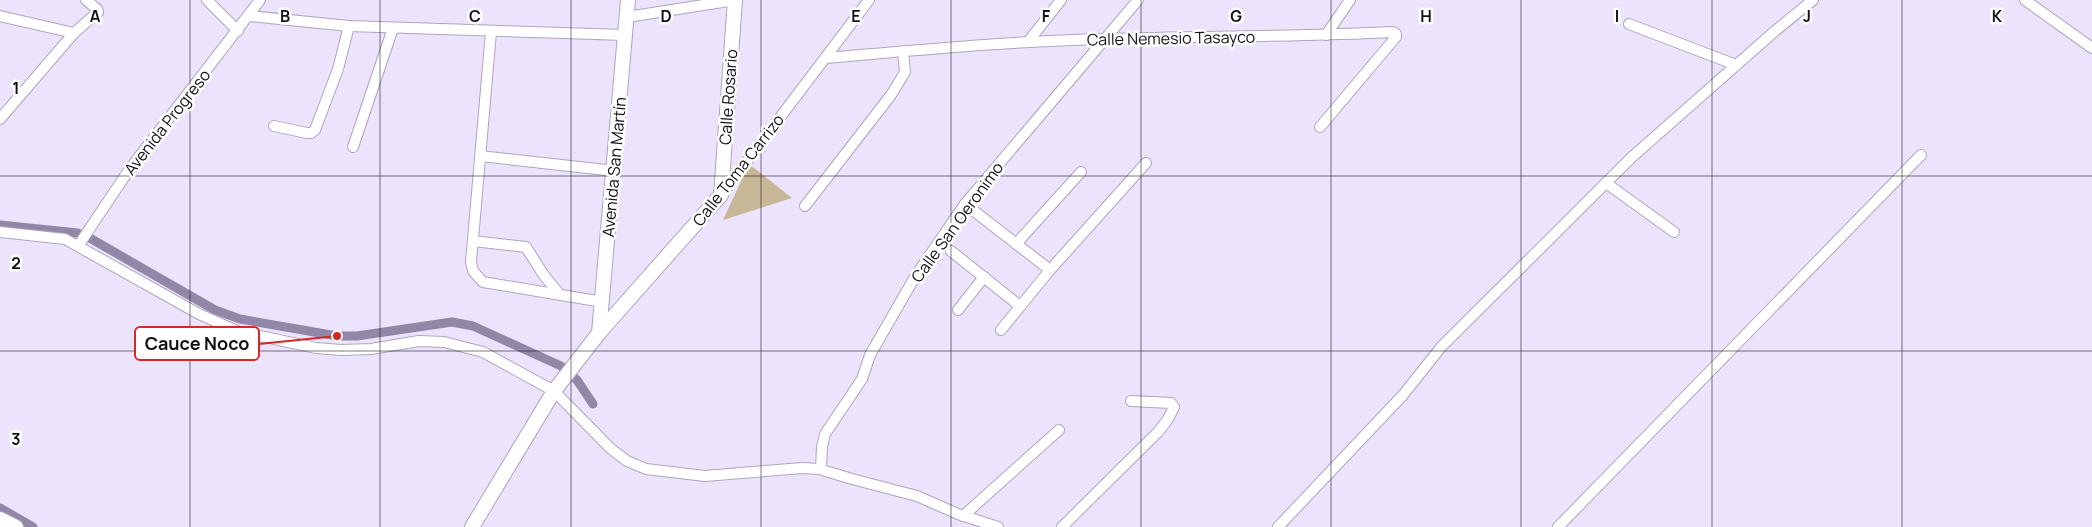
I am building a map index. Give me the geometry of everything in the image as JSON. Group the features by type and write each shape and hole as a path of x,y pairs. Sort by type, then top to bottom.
{"main road":[{"name":"Avenida San Martín","path":"599,333 628,0"},
{"name":"Calle Rosario","path":"721,195 735,0"},
{"name":"Calle Toma Carrizo","path":"472,527 562,382 599,333 721,195"}],"street":[{"path":"0,119 74,33 98,12 97,8 86,0"},
{"path":"207,0 238,31"},
{"name":"Avenida Progreso","path":"78,246 129,170 250,16 260,0"},
{"path":"627,17 735,0"},
{"name":"Calle Toma Carrizo","path":"721,195 869,0"},
{"path":"1028,42 1061,0"},
{"name":"Calle San Oeronimo","path":"821,469 822,447 826,434 862,379 870,355 916,275 965,204 1138,0"},
{"path":"1326,35 1350,0"},
{"path":"1278,527 1404,395 1442,346 1632,156 1814,0"},
{"path":"2025,0 2092,48"},
{"path":"0,16 74,33"},
{"path":"250,16 348,26 625,35"},
{"path":"1629,24 1736,66"},
{"path":"274,126 307,133 312,133 315,130 338,69 348,26"},
{"path":"353,147 394,28"},
{"path":"490,32 473,241 473,271 483,282 603,302"},
{"name":"Calle Nemesio Tasayco","path":"825,58 1028,42 1393,32 1396,34 1396,37 1320,127"},
{"path":"805,206 891,95 905,72 903,52"},
{"path":"1561,526 1922,155"},
{"path":"480,156 614,170"},
{"path":"1001,330 1050,270 1146,163"},
{"path":"1016,244 1081,172"},
{"path":"1606,183 1674,232"},
{"path":"965,204 1050,270"},
{"path":"0,232 65,239 199,314 237,330 316,348 341,350 372,349 419,342 444,342 483,352 562,382 610,448 627,461 646,469 705,476 802,468 821,469 917,496 963,516 998,527"},
{"path":"473,241 526,247 542,274 560,295"},
{"path":"950,251 1020,306"},
{"path":"958,310 984,277"},
{"path":"1062,527 1159,431 1174,407 1171,403 1131,401"},
{"path":"963,516 1059,430"}],"shaded area":[{"path":"749,164 792,198 723,220"}],"waterway":[{"path":"0,225 78,233"},
{"path":"88,237 215,310 240,319 337,336 357,336 452,322 473,326 561,366 577,380 593,404"},
{"path":"0,508 33,527"}],"place":[{"name":"Cauce Noco","path":"337,336"}]}
